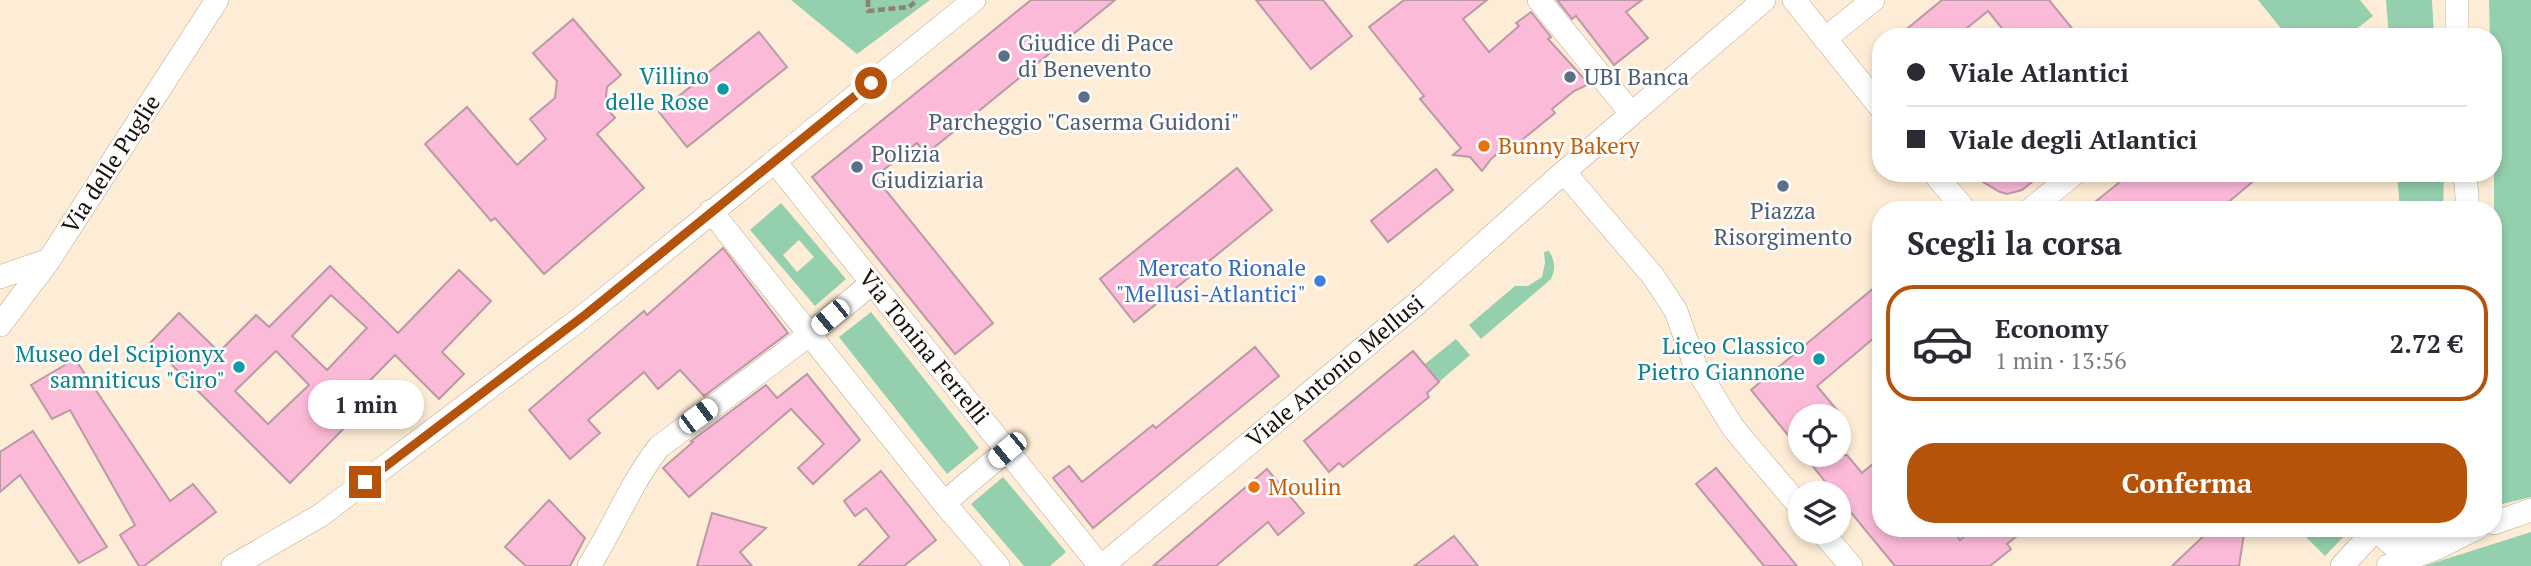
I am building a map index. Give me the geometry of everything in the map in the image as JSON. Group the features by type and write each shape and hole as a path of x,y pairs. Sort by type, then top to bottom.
{"street":[{"name":"Via delle Puglie","path":"0,325 49,260 217,0"},
{"path":"233,566 265,558 585,315 974,0"},
{"path":"1539,0 1631,113"},
{"path":"1764,0 1564,172 1653,276 1676,311 1696,368 1734,429 1788,493"},
{"path":"1794,0 1872,97"},
{"path":"1825,38 1873,0"},
{"path":"2457,0 2457,28"},
{"name":"Via Tonina Ferrelli","path":"775,162 1101,566"},
{"name":"Viale Antonio Mellusi","path":"1101,566 1415,305 1564,172"},
{"path":"1941,182 1957,201"},
{"path":"2040,201 2064,182"},
{"path":"2466,182 2467,201"},
{"path":"711,211 944,503 998,566"},
{"path":"0,277 49,260"},
{"path":"589,566 641,470 659,447 809,335 872,283"},
{"path":"944,503 1007,450"},
{"path":"2502,520 2531,510"},
{"path":"2342,566 2369,537"},
{"path":"2384,537 2391,546 2404,551 2423,553"},
{"path":"2388,566 2459,537"},
{"path":"1832,544 1851,566"}],"path":[{"path":"868,0 868,10 909,6 917,0"}],"green space":[{"path":"791,0 930,0 857,54"},
{"path":"2258,0 2360,0 2373,16 2358,28 2281,28"},
{"path":"2386,0 2432,0 2434,28 2388,28"},
{"path":"2489,0 2531,0 2531,497 2502,504 2502,201 2494,201 2494,182 2502,182 2502,28 2490,28"},
{"path":"2398,182 2444,182 2443,201 2399,201"},
{"path":"781,203 846,279 815,306 750,230","holes":["799,240 814,257 797,272 783,255"]},
{"path":"1549,251 1554,265 1551,279 1481,339 1469,325 1515,286 1528,286 1542,277 1544,252"},
{"path":"871,312 979,448 947,474 839,337"},
{"path":"1456,339 1470,355 1439,382 1425,364"},
{"path":"1003,477 1066,552 1050,566 1024,566 971,504"},
{"path":"2531,532 2531,566 2424,566 2427,565"},
{"path":"2306,537 2343,537 2325,556"}],"building":[{"path":"1031,0 1115,0 926,154 917,143 875,177 993,323 955,354 812,177"},
{"path":"1256,0 1323,0 1352,36 1311,69"},
{"path":"1404,0 1487,0 1463,19 1489,52 1519,26 1516,23 1531,12 1551,37 1548,39 1589,84 1574,91 1552,109 1555,113 1517,144 1513,141 1492,158 1482,171 1470,157 1453,155 1461,148 1420,99 1424,96 1369,27"},
{"path":"1557,0 1642,0 1626,12 1648,38 1614,65 1576,16 1572,19"},
{"path":"1942,0 2049,0 2072,28 2002,28 1988,11 1967,28 1908,28"},
{"path":"573,19 621,75 607,87 605,106 615,118 597,134 644,188 544,274 495,218 491,221 425,144 467,107 517,165 546,139 530,119 555,98 557,81 533,53"},
{"name":"Villino delle Rose","path":"759,32 787,67 687,147 659,112"},
{"path":"1237,168 1272,210 1134,322 1100,279"},
{"path":"1436,169 1453,190 1388,242 1371,221"},
{"path":"1983,182 2032,182 2022,190 2007,194"},
{"path":"2120,182 2252,182 2230,201 2096,201"},
{"path":"723,248 788,333 704,396 680,370 658,389 644,372 588,420 600,433 570,459 529,410 644,311 647,315"},
{"path":"330,266 398,333 459,270 491,301 442,352 464,374 439,399 395,355 348,403 359,413 290,483 150,343 179,313 219,352 256,315 269,327","holes":["331,295 367,328 327,370 292,336","276,351 309,385 268,424 235,391"]},
{"name":"Liceo Classico Pietro Giannone","path":"1872,289 1872,340 1817,386 1832,404 1788,404 1788,435 1751,390"},
{"path":"1255,347 1279,376 1093,528 1053,478 1069,466 1082,482 1153,425 1156,428"},
{"path":"1413,351 1439,382 1427,393 1429,397 1343,467 1339,463 1329,472 1304,441"},
{"path":"75,359 170,501 193,484 216,512 144,566 139,566 120,535 135,525 70,410 52,419 31,385"},
{"path":"807,374 860,440 813,484 798,468 824,444 791,409 689,497 663,468 693,442 691,441 766,385 777,398"},
{"path":"33,431 107,547 79,563 20,475 0,492 0,452"},
{"path":"1851,460 1862,473 1872,465 1872,537 1958,537 1960,540 1964,537 2016,537 2007,544 2011,549 1990,566 1895,566 1851,513 1851,481 1825,481 1814,467 1851,467"},
{"path":"1716,468 1797,566 1764,566 1696,484"},
{"path":"1267,469 1304,513 1278,535 1268,522 1216,566 1153,566"},
{"path":"881,471 936,540 904,566 858,566 889,537 866,508 855,516 844,501"},
{"path":"549,500 585,538 570,566 526,566 505,547"},
{"path":"712,513 766,528 740,552 752,566 697,566"},
{"path":"1454,536 1478,566 1414,566"},
{"path":"2203,537 2244,537 2239,566 2172,566"}],"place":[{"name":"Giudice di Pace di Benevento","path":"1004,56"},
{"name":"UBI Banca","path":"1570,77"},
{"name":"Villino delle Rose","path":"723,89"},
{"name":"Parcheggio \"Caserma Guidoni\"","path":"1084,97"},
{"name":"Bunny Bakery","path":"1484,146"},
{"name":"Polizia Giudiziaria","path":"857,167"},
{"name":"Piazza Risorgimento","path":"1783,186"},
{"name":"Mercato Rionale \"Mellusi-Atlantici\"","path":"1320,281"},
{"name":"Liceo Classico Pietro Giannone","path":"1819,359"},
{"name":"Museo del Scipionyx samniticus \"Ciro\"","path":"239,367"},
{"name":"Moulin","path":"1254,487"}],"route":[{"path":"365,482 585,315 871,83"}]}
